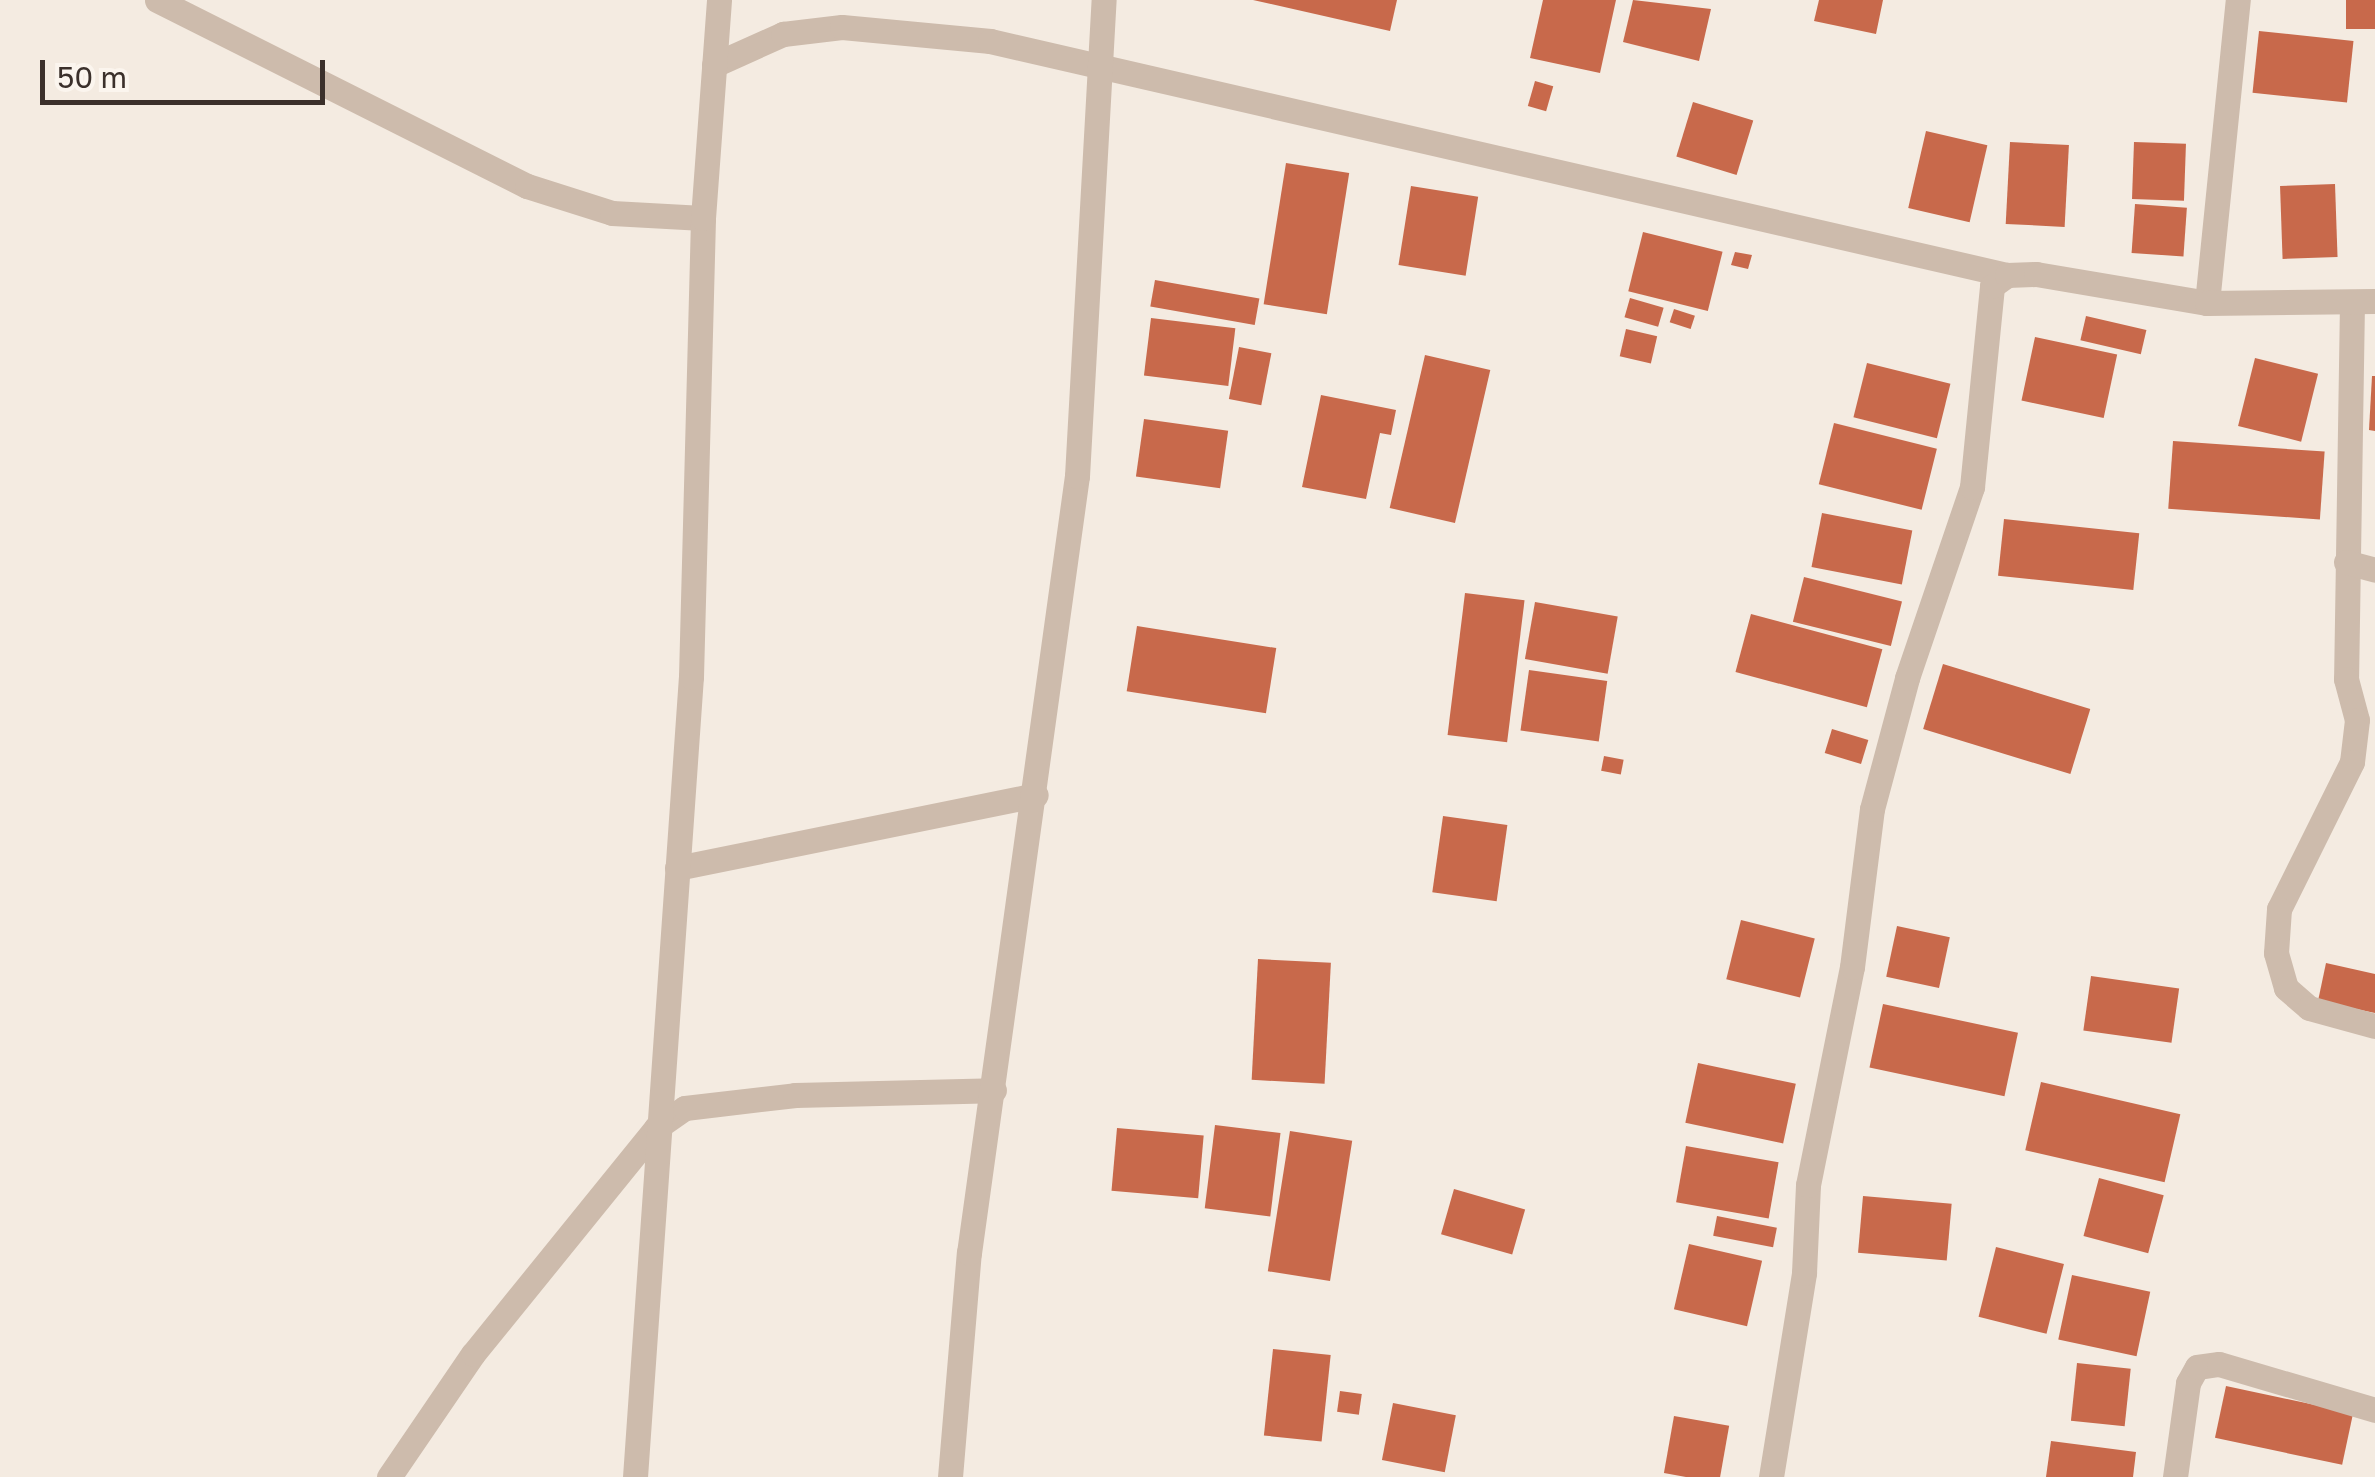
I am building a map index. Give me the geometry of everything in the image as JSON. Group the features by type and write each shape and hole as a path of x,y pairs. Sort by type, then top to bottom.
{"street":[{"path":"157,0 528,186 612,213 703,218"},
{"path":"636,1477 656,1128 691,677 703,218 718,0"},
{"path":"950,1477 970,1253 1077,476 1096,64 1104,0"},
{"path":"2206,303 2238,0"},
{"path":"714,64 783,34 842,27 990,42 2007,275 2036,274 2206,303 2363,301 2346,562 2346,678 2357,720 2352,762 2280,909 2276,953 2286,988 2309,1008 2375,1026"},
{"path":"1771,1477 1804,1273 1808,1185 1852,967 1872,809 1907,678 1972,486 1987,306 1992,286 2007,275"},
{"path":"2346,562 2375,570"},
{"path":"677,868 1036,794"},
{"path":"390,1477 473,1354 656,1128 685,1108 722,1100 994,1090"},
{"path":"2175,1477 2188,1383 2198,1367 2218,1364 2375,1410"}],"building":[{"path":"1253,0 1397,0 1390,31"},
{"path":"1543,0 1616,0 1600,73 1530,58"},
{"path":"1633,0 1711,9 1699,61 1623,42"},
{"path":"1819,0 1883,0 1876,34 1814,21"},
{"path":"2346,0 2375,0 2375,29 2346,29"},
{"path":"2259,31 2353,41 2347,103 2253,93"},
{"path":"1535,81 1553,86 1546,111 1528,106"},
{"path":"1693,102 1753,120 1737,175 1676,157"},
{"path":"1926,131 1987,145 1970,222 1908,208"},
{"path":"2010,142 2069,145 2065,227 2006,224"},
{"path":"2134,142 2186,144 2184,201 2132,199"},
{"path":"1286,163 1349,173 1327,314 1264,304"},
{"path":"2335,184 2338,257 2283,259 2280,186"},
{"path":"1411,186 1478,197 1466,276 1398,265"},
{"path":"2135,204 2187,208 2183,257 2132,253"},
{"path":"1643,232 1723,252 1708,311 1628,291"},
{"path":"1735,252 1752,255 1748,269 1731,265"},
{"path":"1155,280 1259,298 1255,325 1150,307"},
{"path":"1630,298 1664,308 1658,327 1624,317"},
{"path":"1674,309 1695,316 1691,329 1670,322"},
{"path":"2086,316 2146,330 2141,354 2080,340"},
{"path":"1151,318 1235,328 1228,386 1144,376"},
{"path":"1626,329 1657,336 1651,363 1620,356"},
{"path":"2035,337 2117,354 2104,418 2021,401"},
{"path":"1239,347 1271,353 1261,405 1229,399"},
{"path":"1425,355 1490,370 1455,523 1390,508"},
{"path":"2255,358 2318,374 2301,442 2238,426"},
{"path":"1867,363 1950,384 1937,438 1853,417"},
{"path":"2375,376 2375,431 2369,430"},
{"path":"1321,395 1396,410 1391,435 1380,433 1366,499 1302,487"},
{"path":"1144,419 1228,431 1220,488 1136,476"},
{"path":"1834,423 1937,449 1922,510 1819,484"},
{"path":"2173,441 2325,452 2320,519 2168,509"},
{"path":"1822,513 1912,531 1902,585 1812,567"},
{"path":"2004,519 2139,533 2133,590 1998,576"},
{"path":"1804,577 1902,601 1891,646 1793,622"},
{"path":"1465,593 1525,600 1507,742 1448,735"},
{"path":"1535,602 1618,617 1608,674 1525,659"},
{"path":"1751,614 1882,649 1867,707 1735,672"},
{"path":"1137,626 1276,648 1266,713 1127,691"},
{"path":"1943,664 2090,709 2070,774 1923,729"},
{"path":"1529,670 1607,681 1599,741 1521,730"},
{"path":"1832,729 1868,740 1861,764 1825,753"},
{"path":"1604,756 1624,760 1621,775 1601,771"},
{"path":"1443,816 1507,825 1497,901 1432,892"},
{"path":"1741,920 1815,938 1800,998 1726,979"},
{"path":"1897,926 1950,937 1939,988 1886,977"},
{"path":"1258,959 1331,963 1325,1084 1252,1080"},
{"path":"2326,963 2375,974 2375,1013 2318,1001"},
{"path":"2091,976 2179,988 2171,1043 2083,1030"},
{"path":"1883,1004 2018,1033 2004,1096 1869,1068"},
{"path":"1698,1063 1796,1084 1783,1143 1685,1123"},
{"path":"2041,1082 2180,1114 2165,1182 2025,1150"},
{"path":"1215,1125 1281,1133 1270,1216 1205,1208"},
{"path":"1117,1128 1204,1136 1198,1198 1112,1191"},
{"path":"1290,1131 1352,1141 1330,1281 1268,1271"},
{"path":"1686,1146 1779,1162 1769,1218 1676,1202"},
{"path":"2099,1178 2164,1195 2148,1253 2083,1236"},
{"path":"1454,1189 1525,1209 1512,1255 1441,1234"},
{"path":"1863,1196 1952,1204 1947,1261 1858,1253"},
{"path":"1717,1216 1777,1228 1773,1247 1713,1236"},
{"path":"1689,1244 1762,1261 1747,1326 1674,1309"},
{"path":"1996,1247 2064,1264 2047,1334 1979,1317"},
{"path":"2072,1275 2150,1292 2137,1356 2058,1340"},
{"path":"1273,1349 1331,1355 1322,1442 1264,1436"},
{"path":"2077,1363 2131,1369 2125,1426 2071,1421"},
{"path":"2226,1386 2353,1413 2342,1465 2215,1438"},
{"path":"1340,1391 1362,1394 1359,1415 1337,1412"},
{"path":"1393,1403 1456,1415 1445,1472 1382,1460"},
{"path":"1674,1416 1729,1426 1720,1477 1664,1473"},
{"path":"2051,1441 2136,1452 2133,1477 2046,1477"}]}
